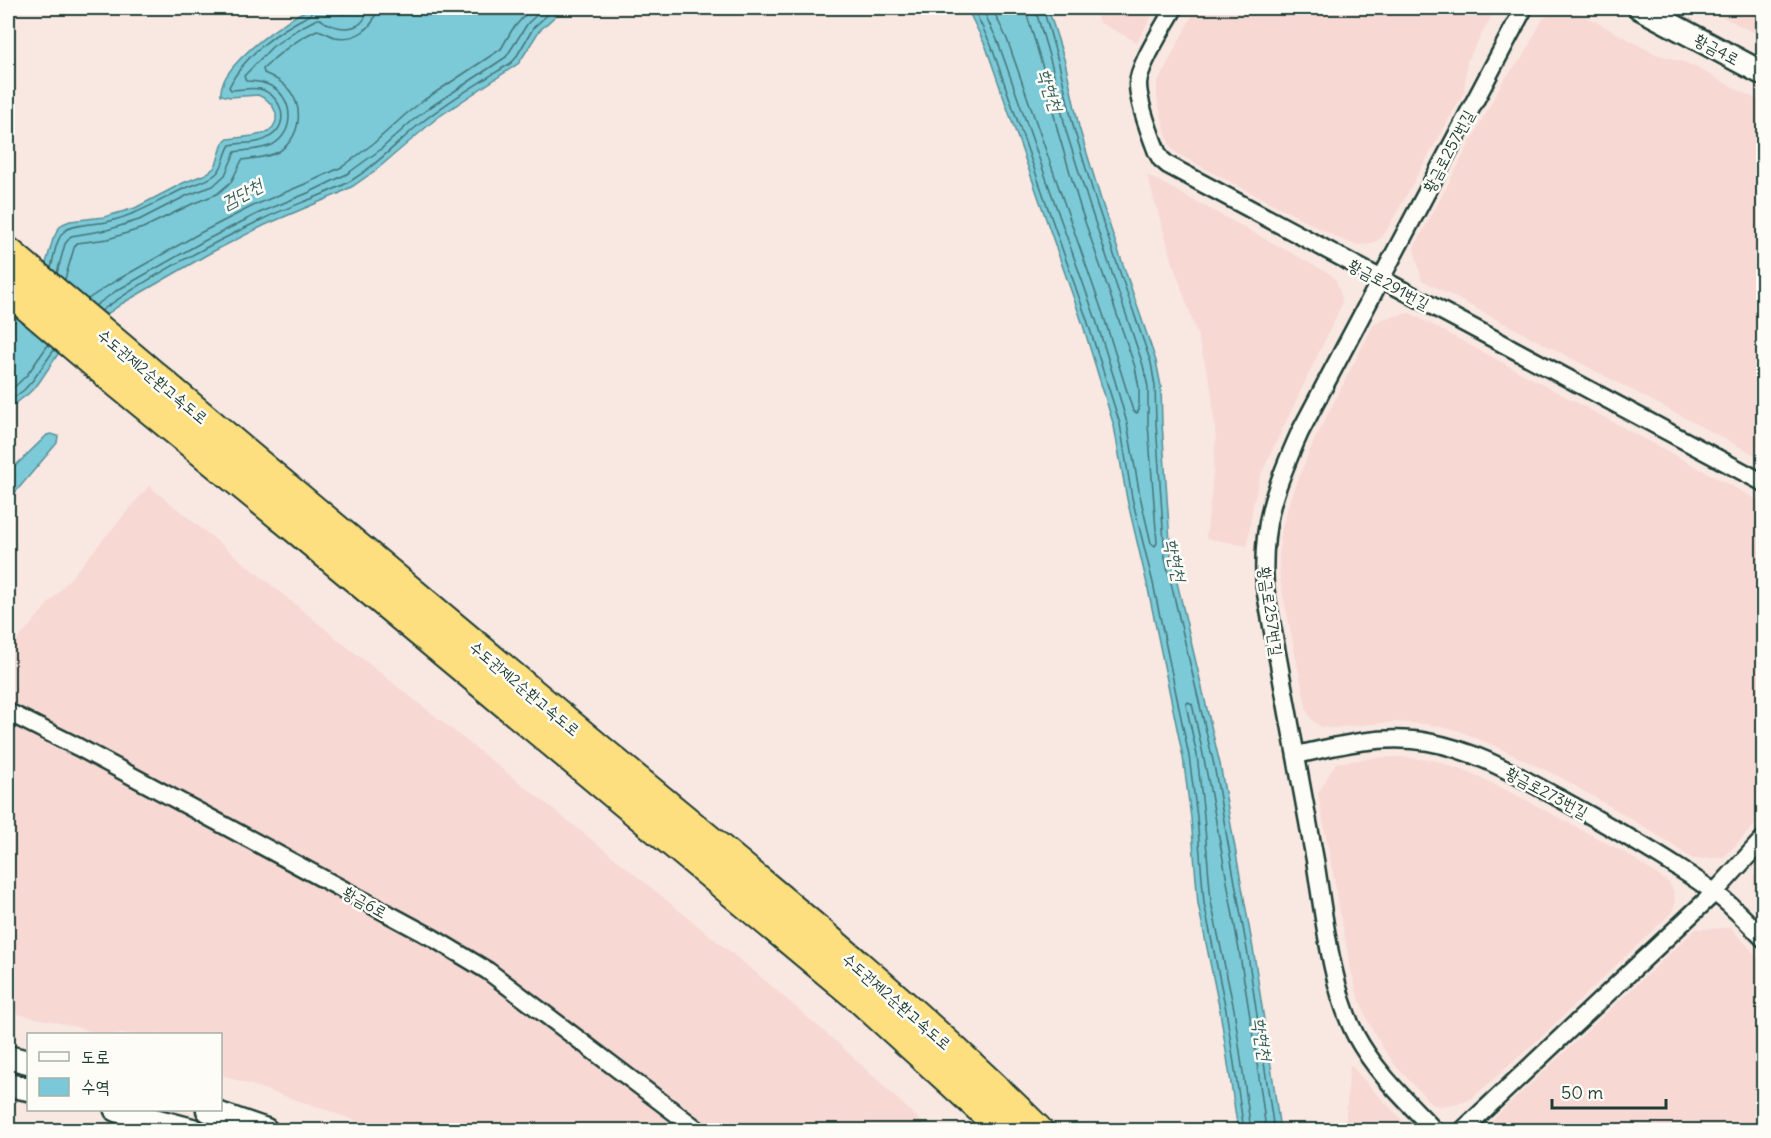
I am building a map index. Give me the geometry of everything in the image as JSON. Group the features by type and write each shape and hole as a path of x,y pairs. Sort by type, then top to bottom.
{"highway":[{"name":"수도권제2순환고속도로","path":"8,253 131,376 301,532 860,997 1005,1131"},
{"name":"수도권제2순환고속도로","path":"8,289 131,376 836,947 984,1077 1037,1131"}],"main road":[{"name":"황금4로","path":"1640,8 1764,74"},
{"path":"8,1058 27,1062"},
{"path":"8,1085 27,1089"},
{"path":"120,1111 192,1131"},
{"path":"211,1111 266,1131"}],"street":[{"name":"황금로291번길","path":"1174,8 1143,65 1138,82 1153,143 1161,159 1183,174 1764,483"},
{"name":"황금로257번길","path":"1434,1131 1365,1052 1349,1022 1336,981 1297,755 1265,588 1263,561 1267,520 1282,472 1300,432 1524,8"},
{"name":"황금6로","path":"8,712 78,747 433,938 505,983 698,1131"},
{"name":"황금로273번길","path":"1297,755 1382,739 1426,741 1474,755 1504,768 1652,850 1714,893 1764,939"},
{"path":"1464,1131 1714,893 1764,838"}],"shaded area":[{"path":"1094,8 1156,8 1137,42 1099,22"},
{"path":"1196,8 1496,8 1467,61 1464,92 1389,226 1382,237 1371,244 1358,245 1342,240 1202,167 1175,152 1169,144 1157,99 1157,84"},
{"path":"1705,8 1763,8 1763,37"},
{"path":"1572,9 1655,54 1687,63 1763,103 1763,459 1422,280 1414,248 1503,81 1525,54 1543,18"},
{"path":"1147,175 1330,274 1336,280 1342,299 1341,306 1261,474 1253,504 1247,546 1206,538 1216,440 1211,387 1198,337"},
{"path":"1410,313 1763,503 1763,816 1724,857 1693,859 1645,827 1562,778 1457,730 1426,724 1393,722 1321,727 1313,721 1307,711 1280,580 1279,555 1282,528 1291,496 1314,441 1374,324 1382,319"},
{"path":"149,486 756,973 844,1049 930,1130 382,1130 222,1075 222,1033 96,1033 8,1012 8,694 12,689 8,666 10,649"},
{"path":"1401,757 1436,761 1475,775 1516,795 1627,854 1669,883 1674,893 1675,904 1672,912 1540,1038 1471,1099 1440,1106 1432,1104 1395,1065 1367,1019 1350,965 1318,793 1336,763"},
{"path":"1763,865 1763,918 1756,910 1753,877"},
{"path":"1731,928 1763,963 1763,1130 1487,1130 1488,1124 1696,929"},
{"path":"1350,1064 1369,1086 1412,1130 1345,1130"}],"water":[{"name":"검단천","path":"311,8 345,14 354,10 353,8 564,8 539,31 519,63 437,118 376,170 338,194 265,225 210,253 123,303 80,333 58,354 38,384 8,409 8,330 27,305 42,277 53,239 59,228 70,221 104,217 135,208 183,183 206,174 214,168 223,143 228,139 266,133 273,127 276,113 266,99 258,95 230,97 221,95 223,83 230,71 256,44 286,22"},
{"name":"학현천","path":"967,8 1048,8 1065,62 1079,127 1102,203 1156,361 1161,386 1171,557 1220,764 1254,954 1280,1130 1238,1130 1220,1011 1198,904 1183,757 1127,499 1114,426 1082,322 986,47"},
{"path":"47,435 58,436 57,443 8,501 8,473"}]}
